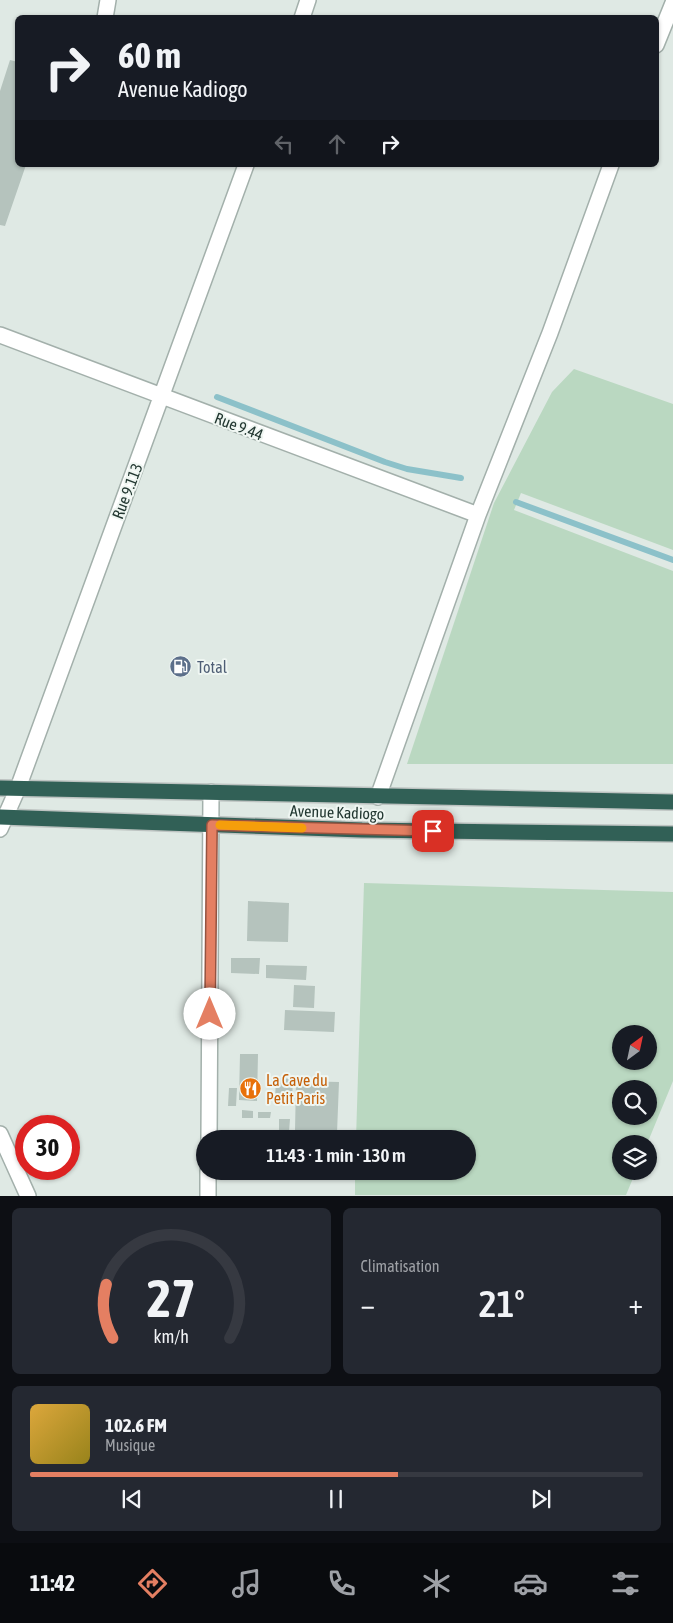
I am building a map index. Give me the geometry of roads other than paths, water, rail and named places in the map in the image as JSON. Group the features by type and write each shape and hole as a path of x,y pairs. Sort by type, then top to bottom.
{"highway":[{"name":"Avenue Kadiogo","path":"0,788 673,802"},
{"name":"Avenue Kadiogo","path":"2,821 362,830 673,834"}],"street":[{"path":"106,15 108,0"},
{"path":"303,15 308,0"},
{"path":"659,38 673,3"},
{"name":"Rue 9.113","path":"2,821 18,788 245,167"},
{"path":"378,797 478,515 550,333 611,167"},
{"name":"Rue 9.44","path":"0,335 478,515"},
{"path":"209,1130 212,792"},
{"path":"0,1134 28,1196"},
{"path":"208,1180 208,1196"}],"waterway":[{"path":"217,397 385,462 407,469 461,478"},
{"path":"516,502 673,560"}],"place":[{"name":"Total","path":"181,667"},
{"name":"La Cave du Petit Paris","path":"250,1089"}]}
